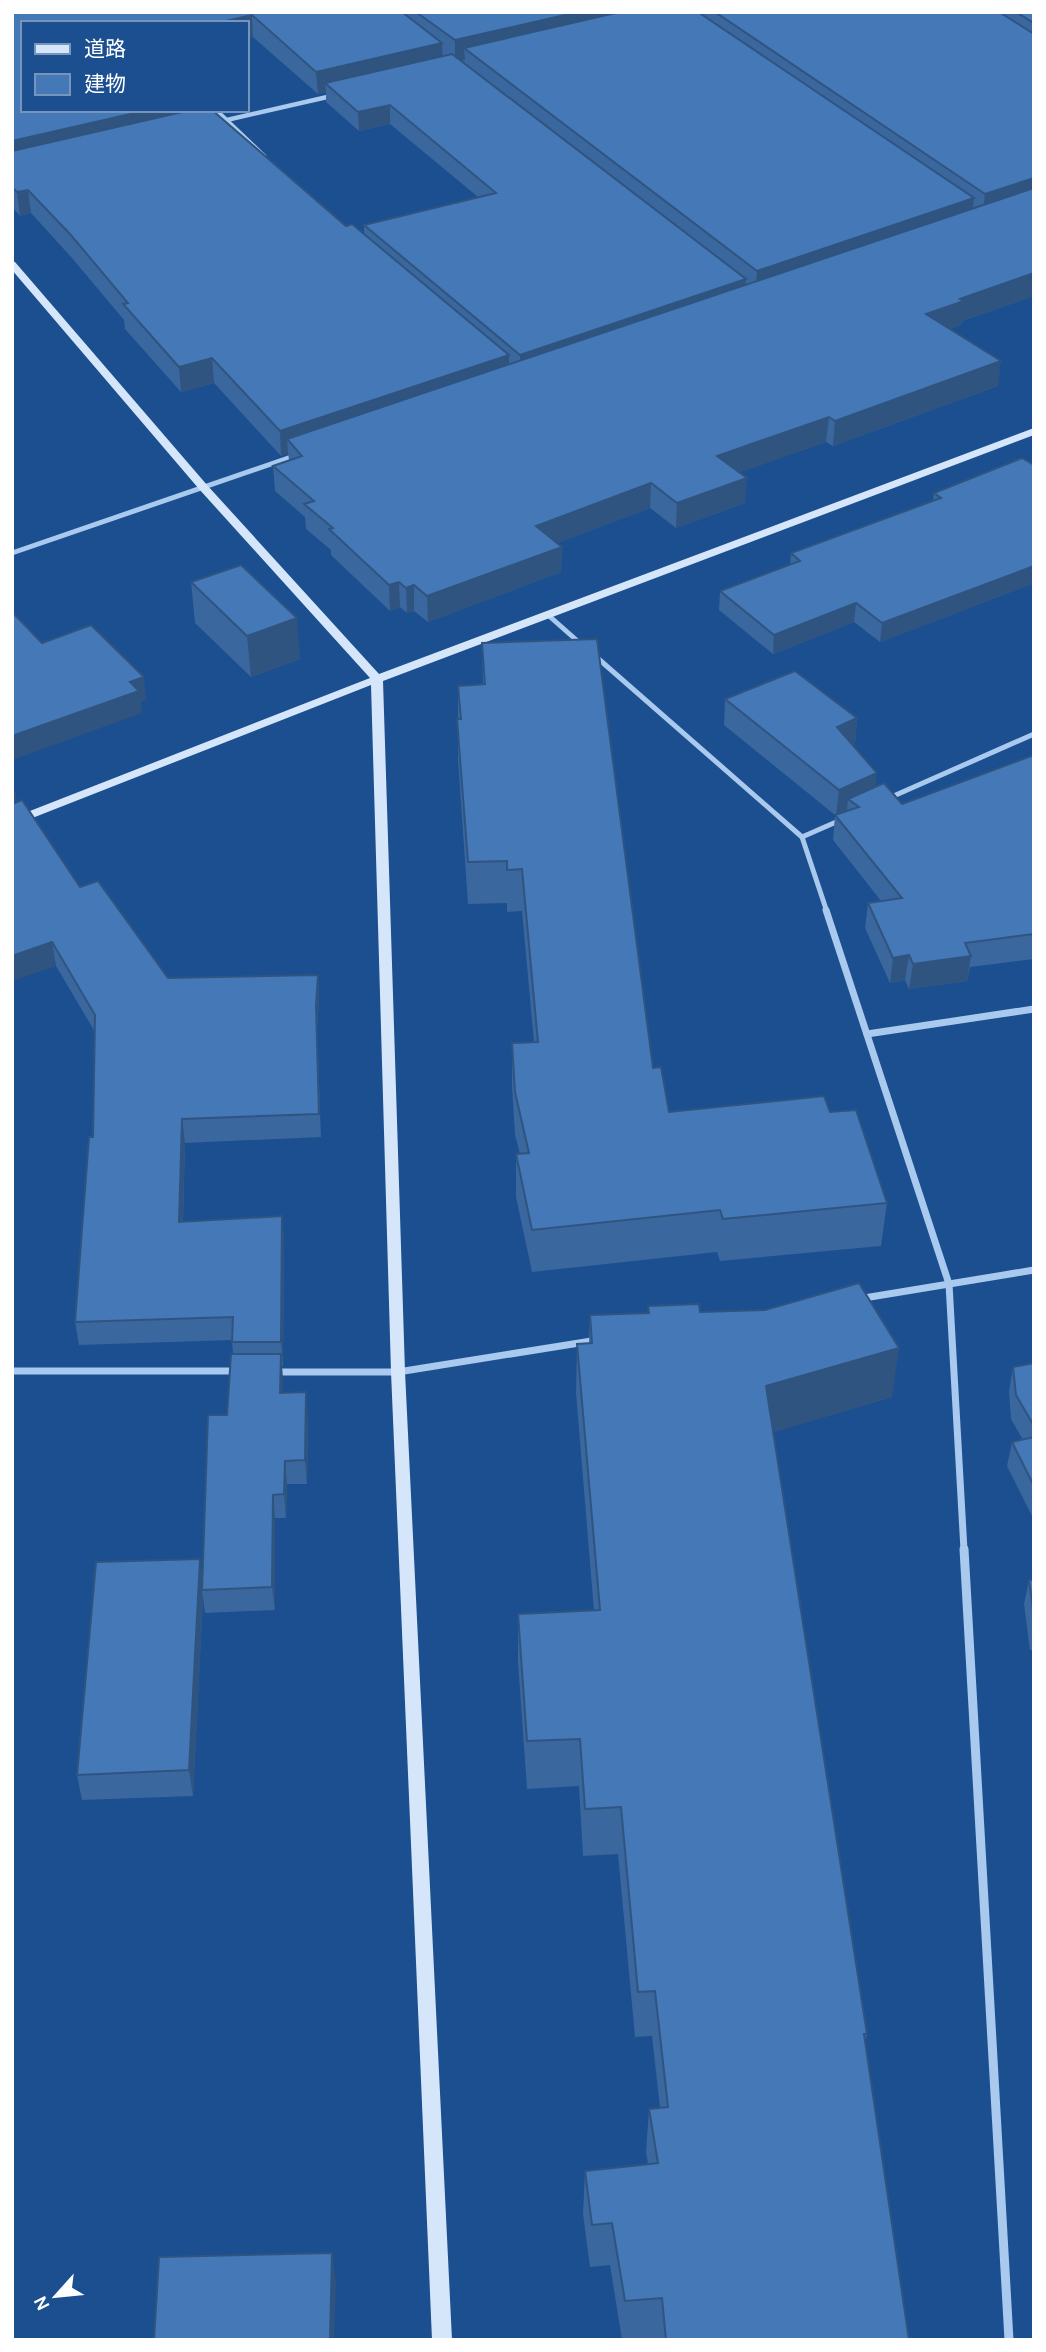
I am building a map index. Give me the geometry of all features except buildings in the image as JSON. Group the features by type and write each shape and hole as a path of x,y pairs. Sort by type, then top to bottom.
{"street":[{"path":"214,123 347,93"},
{"path":"218,112 265,158"},
{"path":"12,264 203,487 377,679 398,1372 442,2340"},
{"path":"12,821 377,679 1034,431"},
{"path":"12,553 308,451"},
{"path":"548,615 802,837 949,1284 1009,2340"},
{"path":"887,799 1034,734"},
{"path":"802,837 851,815"},
{"path":"867,1034 1034,1009"},
{"path":"853,1299 1034,1270"},
{"path":"261,1371 398,1372 605,1339"},
{"path":"12,1371 247,1371"}]}
